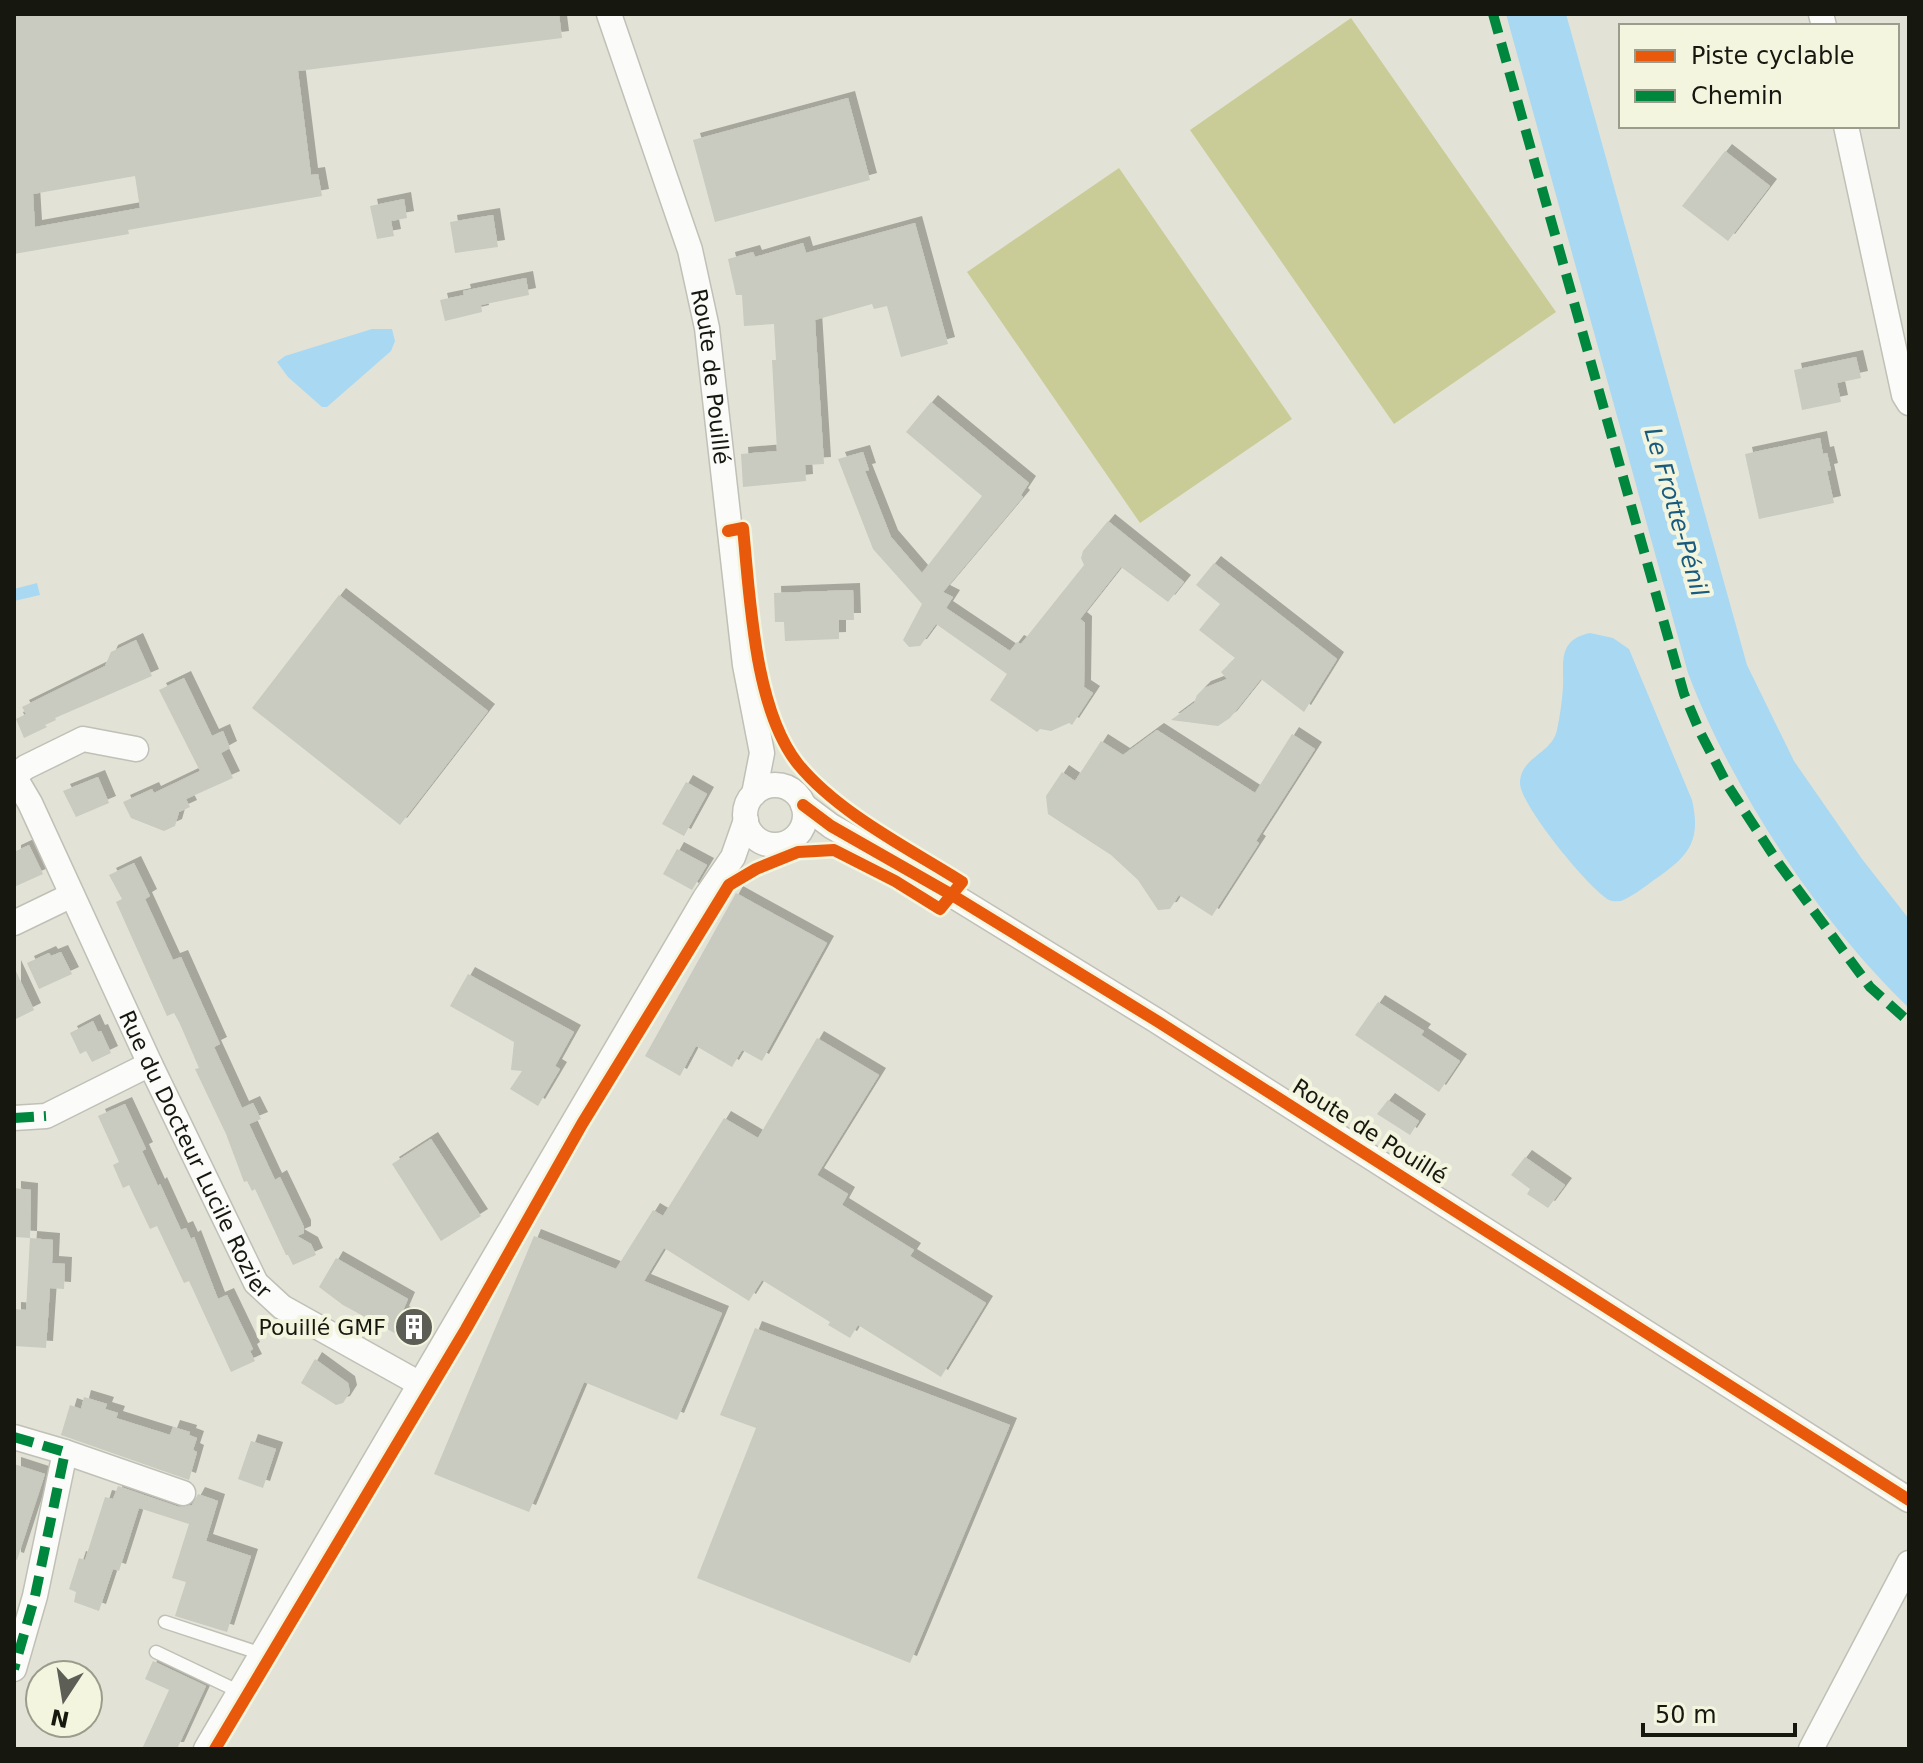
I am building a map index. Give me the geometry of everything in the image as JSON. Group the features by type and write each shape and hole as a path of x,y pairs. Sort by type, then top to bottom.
{"street":[{"name":"Route de Pouillé","path":"609,14 690,250 707,328 745,665 762,753 754,794"},
{"path":"1846,128 1904,395 1909,403"},
{"name":"Rue du Docteur Lucile Rozier","path":"136,749 83,739 14,776 30,803 150,1064 256,1283 282,1307 420,1384"},
{"name":"Route de Pouillé","path":"762,753 786,787"},
{"path":"764,842 749,829 746,810 754,794 769,786 786,787 799,797 803,805 804,823 800,832"},
{"name":"Route de Pouillé","path":"803,805 831,826 1157,1021 1909,1500"},
{"path":"206,1749 705,898 733,857 746,820"},
{"path":"733,857 764,842 784,843 800,832 831,826"},
{"path":"14,923 72,895"},
{"path":"14,1118 46,1116 150,1064"},
{"path":"14,1437 183,1493"},
{"path":"14,1669 65,1452"},
{"path":"1811,1749 1909,1563"}],"lane":[{"path":"165,1622 262,1654"},
{"path":"156,1652 240,1692"}],"green space":[{"path":"1351,18 1556,312 1394,424 1190,130"},
{"path":"1119,168 1292,419 1140,523 967,272"}],"water":[{"name":"Le Frotte-Pénil","path":"1506,14 1566,14 1747,665 1794,761 1862,859 1909,919 1909,1008 1843,936 1781,852 1728,762 1688,673"},
{"path":"372,329 392,329 395,341 391,351 327,407 322,407 288,377 277,362 285,356"},
{"path":"37,583 40,595 14,601 14,589"},
{"path":"1590,633 1613,638 1629,649 1692,800 1695,815 1693,838 1683,856 1666,872 1621,901 1609,900 1599,893 1572,864 1531,809 1520,783 1525,767 1549,745 1557,730 1567,647 1579,636"}],"building":[{"path":"14,14 559,14 562,38 298,71 311,175 318,174 322,196 128,230 129,234 14,254","holes":["135,176 140,208 35,227 33,194"]},
{"path":"848,98 870,180 715,222 693,140"},
{"path":"1725,151 1770,186 1728,241 1682,206"},
{"path":"404,199 407,218 391,221 394,236 377,239 370,206"},
{"path":"493,215 498,247 455,253 450,222"},
{"path":"915,223 948,344 901,357 887,306 874,309 872,304 815,320 824,464 805,465 806,481 743,487 741,454 777,451 772,360 776,360 774,324 744,326 742,295 736,295 728,259 753,252 755,257 803,243 806,253"},
{"path":"526,278 529,295 481,305 482,312 445,321 440,300 464,295 463,291"},
{"path":"1856,357 1861,378 1837,383 1841,402 1802,410 1794,370"},
{"path":"931,402 1029,483 1021,495 1023,497 943,592 953,597 946,608 1010,651 1017,642 1021,644 1084,565 1081,558 1083,551 1108,521 1184,582 1168,602 1121,567 1080,619 1085,623 1084,687 1093,693 1072,725 1069,723 1051,731 1040,729 1037,732 990,700 1007,674 936,624 920,646 909,647 903,640 922,604 873,549 838,459 863,452 869,470 865,471 891,537 922,573 982,496 906,432"},
{"path":"1820,438 1831,470 1827,471 1834,503 1759,519 1745,454"},
{"path":"1214,563 1337,659 1304,712 1261,679 1230,718 1218,726 1171,720 1194,703 1204,688 1227,679 1221,672 1235,658 1199,630 1220,604 1196,585"},
{"path":"853,590 854,620 839,620 839,639 785,641 784,622 775,622 774,593"},
{"path":"339,595 488,711 400,825 252,708"},
{"path":"136,640 152,676 55,718 45,725 47,727 24,738 16,719 26,714 22,707 105,666 111,652"},
{"path":"184,678 212,736 223,731 230,748 221,753 233,778 186,799 190,807 179,812 175,826 164,831 131,818 123,802 152,789 154,793 200,771 159,690"},
{"path":"1157,730 1255,793 1292,734 1315,749 1212,916 1179,895 1170,909 1158,910 1138,880 1111,855 1048,814 1046,796 1062,772 1075,781 1101,741 1123,755"},
{"path":"98,777 109,803 76,817 63,791"},
{"path":"686,782 707,794 684,836 662,824"},
{"path":"29,845 43,874 14,887 14,852"},
{"path":"677,849 707,865 692,890 663,874"},
{"path":"134,863 150,896 145,899 173,960 181,957 220,1044 214,1047 242,1108 253,1103 261,1119 249,1124 275,1180 280,1177 304,1227 304,1233 297,1236 311,1244 316,1255 293,1265 255,1189 252,1191 247,1181 244,1182 226,1134 195,1069 199,1068 180,1024 174,1013 167,1016 116,902 122,899 109,875"},
{"path":"736,893 827,943 762,1061 742,1050 732,1067 696,1046 680,1076 645,1056"},
{"path":"61,952 72,974 39,989 27,963 49,953 51,956"},
{"path":"14,967 34,1010 14,1020"},
{"path":"468,974 574,1032 555,1066 560,1069 538,1106 510,1089 522,1071 511,1070 514,1042 450,1006"},
{"path":"1378,1002 1424,1031 1421,1035 1460,1061 1439,1092 1355,1035"},
{"path":"93,1021 111,1053 92,1062 86,1051 80,1054 70,1033"},
{"path":"817,1038 879,1075 817,1175 848,1194 842,1205 914,1250 910,1256 986,1303 941,1377 858,1325 850,1338 762,1280 749,1301 664,1248 644,1281 722,1313 677,1420 584,1382 529,1512 434,1474 534,1236 616,1269 653,1210 663,1216 724,1118 758,1138"},
{"path":"1388,1100 1419,1121 1410,1135 1377,1114"},
{"path":"125,1104 146,1149 142,1151 158,1186 160,1184 181,1230 186,1228 191,1239 194,1237 218,1299 227,1295 253,1349 250,1351 255,1361 231,1372 189,1281 184,1283 157,1226 150,1229 129,1185 123,1188 113,1165 119,1162 98,1116"},
{"path":"431,1139 481,1216 441,1241 392,1164"},
{"path":"1525,1157 1565,1185 1548,1208 1527,1194 1530,1189 1511,1175"},
{"path":"14,1188 31,1190 30,1238 14,1237"},
{"path":"30,1238 53,1240 52,1263 65,1264 64,1289 50,1288 46,1348 14,1346 14,1309 26,1310"},
{"path":"336,1258 408,1299 402,1313 421,1324 411,1342 343,1305 319,1287"},
{"path":"755,1328 1010,1425 910,1663 697,1578 756,1428 720,1415"},
{"path":"315,1359 348,1383 350,1392 343,1403 336,1405 301,1383"},
{"path":"84,1397 107,1404 105,1409 118,1413 116,1418 170,1435 173,1427 190,1432 189,1435 197,1438 193,1450 197,1452 189,1480 61,1435 70,1405 81,1409"},
{"path":"251,1441 276,1449 263,1488 238,1479"},
{"path":"14,1464 45,1474 17,1560 14,1559"},
{"path":"118,1486 179,1507 192,1505 198,1494 218,1501 206,1541 251,1556 227,1632 175,1616 186,1582 172,1578 189,1524 139,1508 119,1571 113,1569 99,1611 74,1602 76,1592 69,1589 79,1558 85,1560 105,1497 113,1499"},
{"path":"153,1661 206,1686 177,1749 142,1749 169,1690 145,1679"}],"marked path":[{"path":"1493,14 1684,694 1728,786 1779,864 1870,987 1909,1022"},
{"path":"14,1118 46,1116"},
{"path":"14,1437 65,1452 35,1596 14,1669"}],"cycle path":[{"path":"215,1749 466,1329 582,1124 729,885 756,869 798,852 834,850 895,881 940,909 962,882 853,814 814,782 798,764 783,741 763,683 752,618 743,528 728,531"},
{"path":"803,805 831,826 952,895 1157,1021 1909,1500"}],"place":[{"name":"Pouillé GMF","path":"414,1327"}]}
